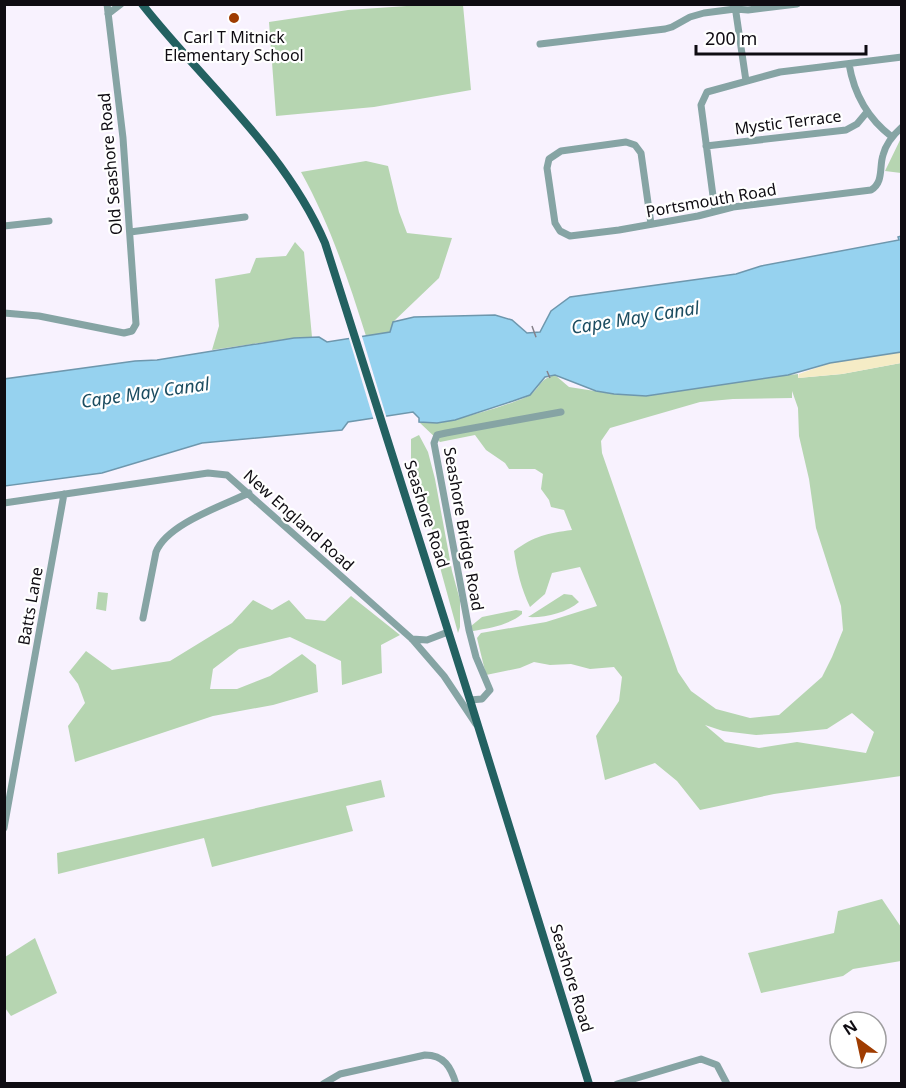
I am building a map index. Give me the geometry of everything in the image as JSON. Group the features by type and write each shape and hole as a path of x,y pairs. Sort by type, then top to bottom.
{"main road":[{"name":"Seashore Road","path":"142,4 274,157 300,193 325,243 350,316 589,1083"}],"street":[{"name":"Old Seashore Road","path":"4,313 39,316 124,333 135,328 137,320 123,138 107,4"},
{"path":"108,14 121,4"},
{"path":"540,44 664,29 690,17 735,7 748,10 797,4"},
{"path":"735,7 746,81"},
{"path":"715,211 701,105 704,96 710,90 780,72 902,57"},
{"path":"849,64 854,87 867,112 892,136"},
{"name":"Mystic Terrace","path":"706,146 846,130 857,124 867,112"},
{"name":"Portsmouth Road","path":"651,224 641,153 635,145 626,142 561,151 549,159 547,168 558,228 564,234 575,237 651,224 733,207 871,190 878,184 883,152 892,136 902,127"},
{"path":"130,232 245,217"},
{"path":"4,226 50,221"},
{"name":"Seashore Bridge Road","path":"470,700 482,699 490,690 476,657 469,630 434,443 437,435 446,432 561,412"},
{"name":"New England Road","path":"4,502 214,472 227,475 412,639 444,676 478,728"},
{"path":"143,618 160,542 176,528 249,493"},
{"name":"Batts Lane","path":"4,828 64,494"},
{"path":"412,639 427,640 448,632"},
{"path":"323,1083 340,1074 425,1055 436,1056 446,1062 456,1083"},
{"path":"617,1083 701,1059 717,1065 727,1083"}],"green space":[{"path":"436,4 463,5 471,90 374,107 276,116 269,22 348,10"},
{"path":"901,138 901,173 885,171"},
{"path":"366,161 388,166 399,212 407,233 452,238 439,278 393,322 390,332 366,336 330,232 301,172"},
{"path":"295,242 304,252 312,337 212,350 219,326 215,279 250,273 256,258 286,256"},
{"path":"901,363 901,776 774,794 700,810 677,781 655,763 605,780 596,736 619,701 622,677 614,667 590,669 571,664 550,665 534,662 520,668 486,675 477,638 481,633 546,622 597,606 580,567 552,573 545,594 530,607 524,593 514,551 542,536 572,530 564,510 551,507 541,489 543,474 535,469 509,469 505,463 486,450 475,435 440,442 419,422 445,422 513,402 530,395 543,381 555,375 569,387 614,394 798,374 798,378 842,374","holes":["792,391 798,408 799,436 809,479 816,528 841,606 843,630 822,677 779,715 750,718 716,709 691,691 678,672 602,453 601,441 610,428 700,402 792,398","852,713 874,732 866,753 797,742 759,748 725,742 705,725 723,731 756,735 787,733 827,729"]},
{"path":"419,435 428,452 435,479 452,571 460,600 458,633 432,529 423,511 411,459 411,439"},
{"path":"98,592 108,593 106,611 96,609"},
{"path":"564,594 572,595 579,602 555,614 528,617"},
{"path":"351,596 400,635 381,645 382,673 342,685 341,661 290,637 239,649 213,669 210,689 237,689 270,676 302,654 316,665 318,692 273,705 213,716 75,762 68,726 85,703 78,684 69,672 86,651 112,670 170,661 232,623 253,600 272,610 289,600 306,619 325,621"},
{"path":"516,610 522,611 522,614 511,621 473,631 471,626 482,617"},
{"path":"381,780 385,797 346,806 353,831 212,867 204,838 58,874 57,853"},
{"path":"882,899 901,927 901,961 853,969 843,976 761,993 748,953 834,933 838,911"},
{"path":"35,938 57,993 11,1016 5,1008 5,957"}],"sand":[{"path":"901,352 901,363 842,374 798,378 799,374 830,363"}],"water":[{"name":"Cape May Canal","path":"901,236 901,352 830,363 788,375 646,396 596,391 555,375 545,377 530,395 455,420 437,423 419,422 419,418 413,412 348,422 342,430 202,443 102,473 5,486 4,379 157,360 294,338 319,337 327,342 390,332 393,322 414,317 495,315 512,320 527,333 540,332 551,311 570,297 736,274 761,266 899,240 898,237"}],"pier":[{"path":"361,333 387,419 374,421 348,335"}],"railway":[{"path":"532,326 537,340"},
{"path":"547,371 550,378"}],"place":[{"name":"Carl T Mitnick Elementary School","path":"234,18"}]}
